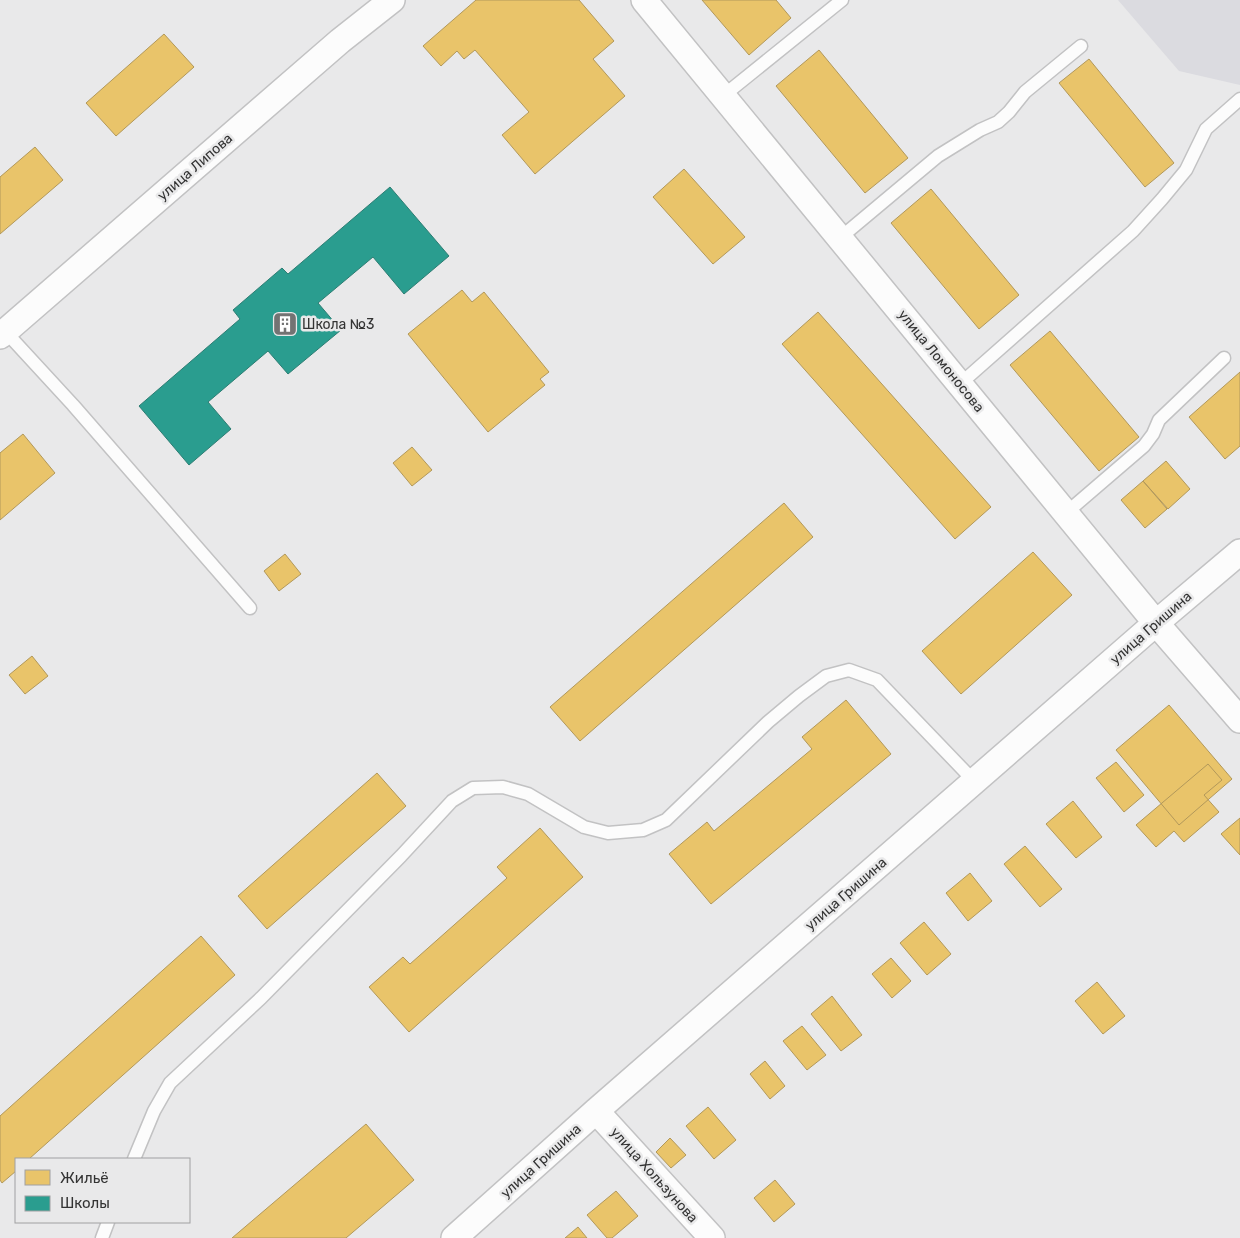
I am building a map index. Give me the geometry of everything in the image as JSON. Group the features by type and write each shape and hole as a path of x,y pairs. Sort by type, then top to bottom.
{"street":[{"name":"улица Липова","path":"2,331 340,41 392,0"},
{"name":"улица Ломоносова","path":"644,0 1156,623 1240,720"},
{"name":"улица Гришина","path":"454,1238 596,1111 1240,552"},
{"name":"улица Хользунова","path":"596,1111 712,1238"}],"lane":[{"path":"723,96 842,0"},
{"path":"840,238 938,156 980,130 998,122 1010,112 1025,92 1081,46"},
{"path":"960,384 1133,231 1186,170 1206,129 1240,98"},
{"path":"2,331 73,405 250,608"},
{"path":"1066,513 1144,446 1153,434 1159,420 1224,358"},
{"path":"134,1158 154,1112 170,1083 261,998 401,856 452,801 473,788 503,787 528,794 584,827 608,833 643,830 666,820 768,722 799,696 826,676 849,670 877,680 975,782"},
{"path":"102,1238 108,1223"}],"shaded area":[{"path":"1118,0 1240,0 1240,85 1179,71"}],"building: Жильё":[{"path":"476,0 579,0 614,41 593,59 625,96 535,174 502,135 529,112 475,50 464,59 457,51 441,66 423,46"},
{"path":"702,0 776,0 791,18 749,55"},
{"path":"164,34 194,67 116,136 86,103"},
{"path":"819,50 908,158 865,193 776,86"},
{"path":"1089,59 1174,163 1145,187 1059,83"},
{"path":"35,147 63,180 0,234 0,177"},
{"path":"684,169 745,237 713,264 653,197"},
{"path":"931,189 1019,295 979,329 891,223"},
{"path":"462,290 472,302 484,292 549,372 540,379 545,385 488,432 408,334"},
{"path":"818,312 991,507 955,539 782,344"},
{"path":"1050,331 1139,437 1099,471 1010,365"},
{"path":"1240,372 1240,446 1225,459 1189,417"},
{"path":"23,434 55,473 0,520 0,453"},
{"path":"412,447 432,470 412,486 393,463"},
{"path":"1166,461 1190,489 1168,509 1143,481"},
{"path":"1143,481 1167,509 1145,528 1121,500"},
{"path":"784,503 813,537 580,741 550,707"},
{"path":"1033,552 1072,595 961,694 922,651"},
{"path":"285,554 301,574 279,591 264,571"},
{"path":"32,656 48,676 25,694 9,675"},
{"path":"846,700 891,754 711,904 669,854 707,822 714,831 812,749 802,737"},
{"path":"1169,705 1232,779 1179,825 1116,750"},
{"path":"1116,762 1144,795 1124,812 1096,778"},
{"path":"1208,764 1222,780 1204,795 1219,812 1184,842 1174,831 1156,847 1136,825"},
{"path":"377,773 406,806 267,929 238,896"},
{"path":"1073,801 1102,837 1076,858 1046,824"},
{"path":"1240,818 1240,855 1221,834"},
{"path":"540,828 583,877 409,1032 369,987 403,957 410,964 507,878 497,867"},
{"path":"1025,846 1062,889 1040,907 1004,864"},
{"path":"970,873 992,901 968,921 946,893"},
{"path":"924,922 951,954 927,975 900,943"},
{"path":"201,936 235,975 30,1158 15,1158 15,1172 2,1183 0,1180 0,1116"},
{"path":"891,958 911,981 892,998 872,974"},
{"path":"1097,982 1125,1016 1103,1034 1075,1001"},
{"path":"832,996 862,1035 841,1051 811,1014"},
{"path":"802,1026 826,1055 807,1070 783,1041"},
{"path":"765,1061 785,1086 770,1099 750,1074"},
{"path":"708,1107 736,1140 714,1159 686,1126"},
{"path":"366,1124 414,1180 346,1238 232,1238"},
{"path":"670,1138 686,1155 671,1168 656,1152"},
{"path":"775,1180 795,1204 774,1222 754,1198"},
{"path":"616,1191 638,1216 612,1238 607,1238 587,1215"},
{"path":"578,1227 587,1238 565,1238"}],"building: Школы":[{"name":"Школа №3","path":"390,187 449,256 404,294 373,257 318,303 341,330 288,374 268,351 208,402 231,429 189,465 139,406 240,319 233,310 282,268 288,274"}],"place":[{"name":"Школа №3","path":"285,324"}]}
